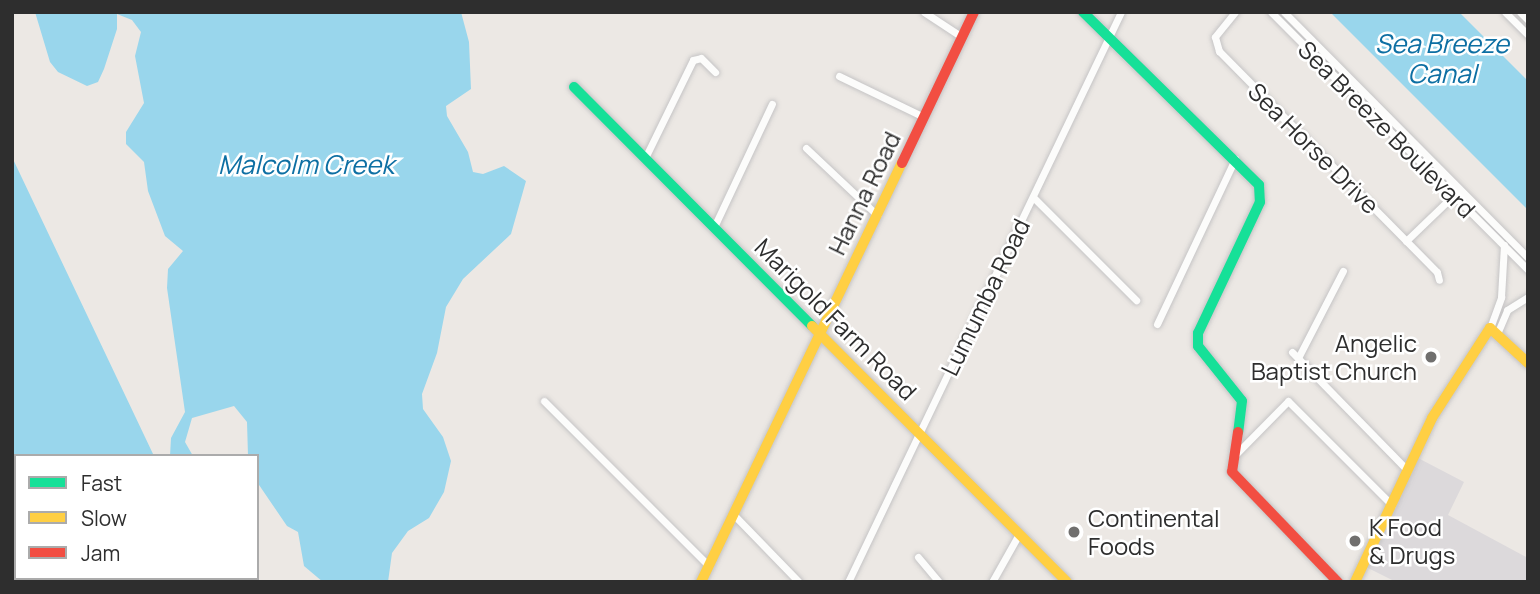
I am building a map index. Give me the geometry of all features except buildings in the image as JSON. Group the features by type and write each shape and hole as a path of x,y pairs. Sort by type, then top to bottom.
{"street":[{"path":"924,12 962,37"},
{"name":"Hanna Road","path":"701,582 974,12"},
{"path":"1083,12 1235,158 1259,185 1261,196 1197,340 1201,353 1242,401 1231,470 1338,582"},
{"name":"Lumumba Road","path":"848,582 1122,12"},
{"name":"Sea Horse Drive","path":"1236,12 1215,37 1219,51 1437,272 1439,281"},
{"name":"Sea Breeze Boulevard","path":"1271,12 1453,195 1528,258"},
{"name":"Sea Breeze Boulevard","path":"1284,12 1460,189 1528,270"},
{"path":"1505,12 1528,35"},
{"path":"1520,12 1528,20"},
{"path":"645,158 693,60 703,59 715,72"},
{"path":"839,76 924,117"},
{"name":"Marigold Farm Road","path":"574,87 1067,582"},
{"path":"714,226 772,104"},
{"path":"806,148 877,215"},
{"path":"1157,324 1235,158"},
{"path":"1406,241 1460,189"},
{"path":"1033,197 1136,300"},
{"path":"1494,331 1506,242"},
{"path":"1343,271 1295,355 1408,471"},
{"path":"1355,582 1441,402 1507,310 1528,298"},
{"path":"1499,304 1507,310"},
{"path":"1494,331 1528,363"},
{"path":"544,401 709,566"},
{"path":"1232,458 1288,401 1392,505"},
{"path":"733,514 799,582"},
{"path":"992,582 1019,534"},
{"path":"918,556 939,582"}],"shaded area":[{"path":"1418,458 1464,482 1448,515 1528,558 1528,582 1396,582 1366,567"}],"water":[{"name":"Malcolm Creek","path":"35,12 461,12 469,42 471,89 446,106 447,116 468,152 473,172 483,174 504,166 526,181 511,234 463,279 446,307 437,353 422,394 423,409 443,437 451,461 444,492 429,518 408,531 392,553 388,582 323,582 304,566 298,532 287,526 259,485 259,454 248,454 247,422 234,406 192,418 185,442 192,454 170,454 171,438 185,412 167,288 168,269 183,251 165,236 148,191 144,162 126,144 126,132 144,103 135,56 141,32 132,20 117,14 117,29 104,69 98,82 87,86 58,72 50,62"},
{"name":"Sea Breeze Canal","path":"1330,12 1459,12 1528,81 1528,210"},
{"path":"12,157 153,454 14,454 14,580 199,582 12,582"}],"traffic: fast":[{"path":"1083,12 1259,185 1260,202 1198,333 1198,346 1242,401 1238,432"},
{"path":"574,87 812,326"}],"traffic: slow":[{"path":"701,582 902,163"},
{"path":"812,326 1067,582"},
{"path":"1355,582 1432,418 1490,328 1528,363"}],"traffic: jam":[{"path":"902,163 974,12"},
{"path":"1238,432 1232,472 1338,582"}],"place":[{"name":"Angelic Baptist Church","path":"1431,357"},
{"name":"Continental Foods","path":"1074,532"},
{"name":"K Food & Drugs","path":"1355,541"}]}
